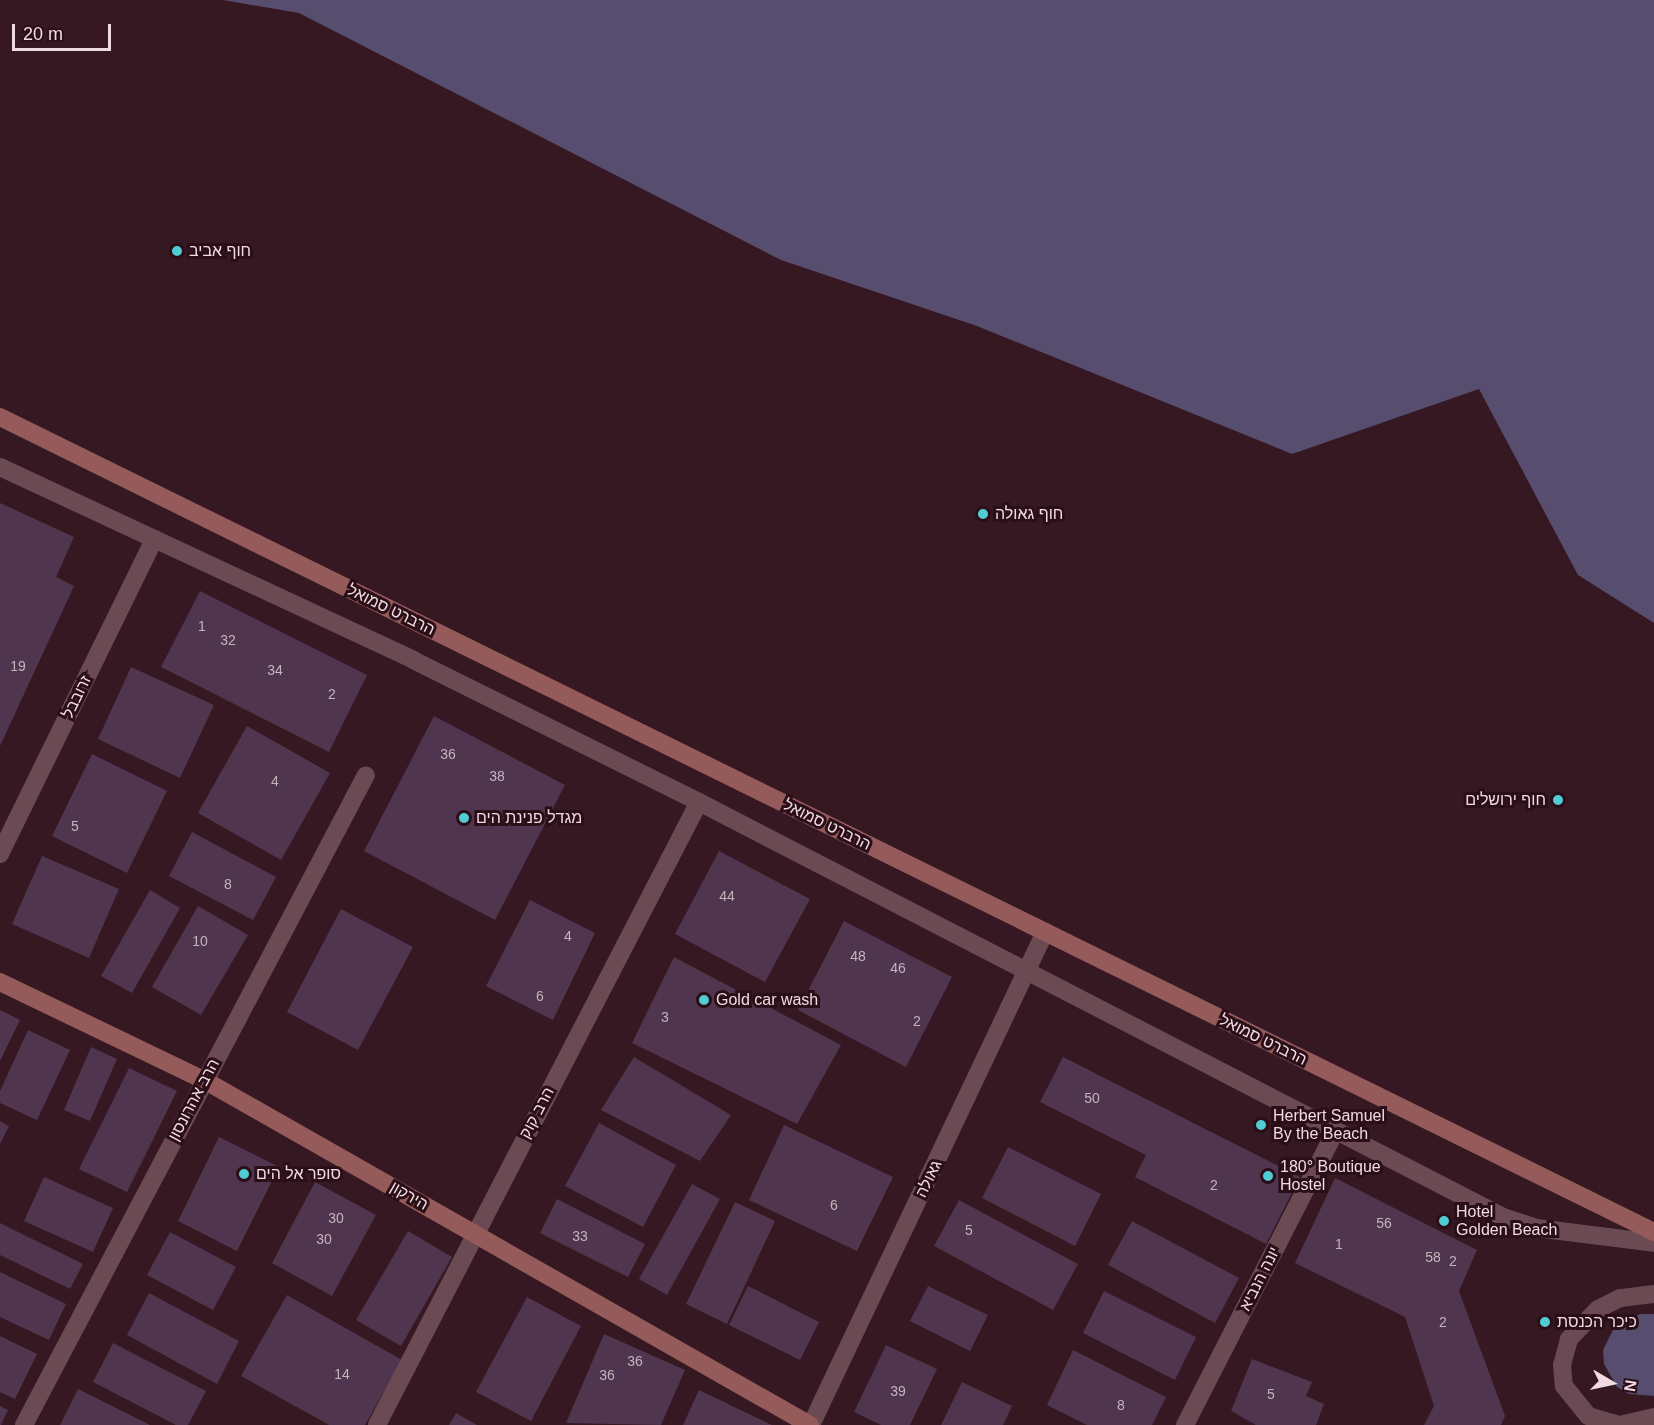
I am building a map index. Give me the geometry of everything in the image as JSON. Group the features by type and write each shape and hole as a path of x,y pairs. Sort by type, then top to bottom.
{"main road":[{"name":"הרברט סמואל","path":"0,417 1654,1232"},
{"name":"הירקון","path":"0,982 204,1080 811,1425"}],"street":[{"path":"0,467 413,660 699,802 1029,969 1335,1132 1503,1217 1536,1228 1654,1243"},
{"name":"זרובבל","path":"0,854 154,539"},
{"name":"הרב אהרונסון","path":"24,1425 366,775"},
{"name":"הרב קוק","path":"377,1425 699,802"},
{"name":"גאולה","path":"811,1425 1045,932"},
{"name":"יונה הנביא","path":"1185,1425 1335,1132"},
{"path":"1654,1294 1620,1298 1598,1309 1569,1339 1563,1365 1564,1386 1581,1419 1620,1425 1654,1417"}],"shaded area":[{"path":"223,0 1654,0 1654,623 1578,575 1479,389 1292,454 977,326 781,260 299,13"},
{"path":"1640,1314 1654,1314 1654,1396 1629,1394 1617,1387 1604,1364 1603,1350 1615,1326"}],"building":[{"path":"0,503 74,537 56,577 74,586 0,746"},
{"path":"200,591 367,675 329,752 161,667"},
{"path":"131,667 214,705 180,778 98,739"},
{"name":"מגדל פנינת הים","path":"434,716 565,785 495,920 364,851"},
{"path":"247,726 330,773 281,860 198,813"},
{"path":"92,754 167,791 127,873 52,836"},
{"path":"192,832 276,877 253,920 169,876"},
{"path":"719,851 810,899 765,982 675,934"},
{"path":"42,856 119,889 89,958 12,924"},
{"path":"150,890 180,908 132,993 101,976"},
{"path":"530,900 595,933 553,1020 486,986"},
{"path":"198,906 248,935 201,1015 152,987"},
{"path":"341,909 413,947 358,1050 287,1012"},
{"path":"844,921 952,977 906,1067 798,1010"},
{"name":"Gold car wash","path":"674,957 841,1045 797,1124 632,1043"},
{"path":"0,1010 20,1020 0,1061"},
{"path":"28,1030 70,1050 37,1120 0,1103 0,1091"},
{"path":"91,1047 117,1059 90,1121 64,1110"},
{"path":"634,1057 731,1115 700,1161 601,1110"},
{"path":"1063,1057 1300,1177 1266,1244 1135,1177 1146,1155 1040,1102"},
{"path":"129,1068 177,1091 127,1192 79,1169"},
{"path":"0,1121 9,1126 0,1144"},
{"path":"599,1123 676,1165 643,1227 565,1186"},
{"path":"784,1125 893,1177 857,1251 749,1200"},
{"path":"219,1137 279,1167 237,1251 178,1221"},
{"path":"1008,1147 1101,1194 1075,1246 982,1198"},
{"path":"44,1177 113,1208 93,1252 24,1221"},
{"path":"1335,1178 1477,1250 1459,1291 1505,1416 1501,1425 1424,1425 1434,1406 1405,1317 1295,1263"},
{"path":"315,1182 376,1215 332,1296 272,1263"},
{"path":"692,1184 720,1199 667,1295 639,1279"},
{"path":"557,1199 645,1244 628,1277 540,1233"},
{"path":"959,1200 1078,1264 1053,1310 934,1246"},
{"path":"735,1202 775,1221 727,1324 686,1304"},
{"path":"1132,1221 1239,1278 1215,1323 1108,1265"},
{"path":"0,1223 83,1264 70,1289 0,1255"},
{"path":"408,1231 452,1257 401,1346 356,1320"},
{"path":"170,1232 236,1267 213,1310 147,1275"},
{"path":"0,1272 66,1304 49,1340 0,1317"},
{"path":"748,1286 819,1322 800,1360 729,1325"},
{"path":"928,1286 988,1315 970,1351 910,1321"},
{"path":"1104,1291 1196,1337 1175,1380 1083,1333"},
{"path":"149,1293 239,1341 217,1384 127,1335"},
{"path":"287,1295 402,1360 365,1425 329,1425 241,1376"},
{"path":"527,1297 581,1326 531,1421 476,1392"},
{"path":"604,1334 685,1370 661,1425 566,1423"},
{"path":"0,1336 37,1354 15,1399 0,1392"},
{"path":"113,1343 206,1391 188,1425 176,1425 93,1382"},
{"path":"886,1345 937,1369 910,1425 881,1425 854,1412"},
{"path":"1073,1350 1166,1397 1152,1425 1087,1425 1047,1405"},
{"path":"1252,1359 1312,1382 1306,1396 1324,1404 1316,1425 1256,1425 1231,1411"},
{"path":"962,1382 1012,1406 1003,1425 941,1425"},
{"path":"78,1389 150,1425 60,1425"},
{"path":"699,1390 772,1425 683,1425"},
{"path":"0,1406 8,1410 1,1425 0,1425"},
{"path":"456,1413 477,1425 449,1425"}],"place":[{"name":"חוף אביב","path":"177,251"},
{"name":"חוף גאולה","path":"983,514"},
{"name":"חוף ירושלים","path":"1558,800"},
{"name":"מגדל פנינת הים","path":"464,818"},
{"name":"Gold car wash","path":"704,1000"},
{"name":"Herbert Samuel By the Beach","path":"1261,1125"},
{"name":"סופר אל הים","path":"244,1174"},
{"name":"180° Boutique Hostel","path":"1268,1176"},
{"name":"Hotel Golden Beach","path":"1444,1221"},
{"name":"כיכר הכנסת","path":"1545,1322"}]}
